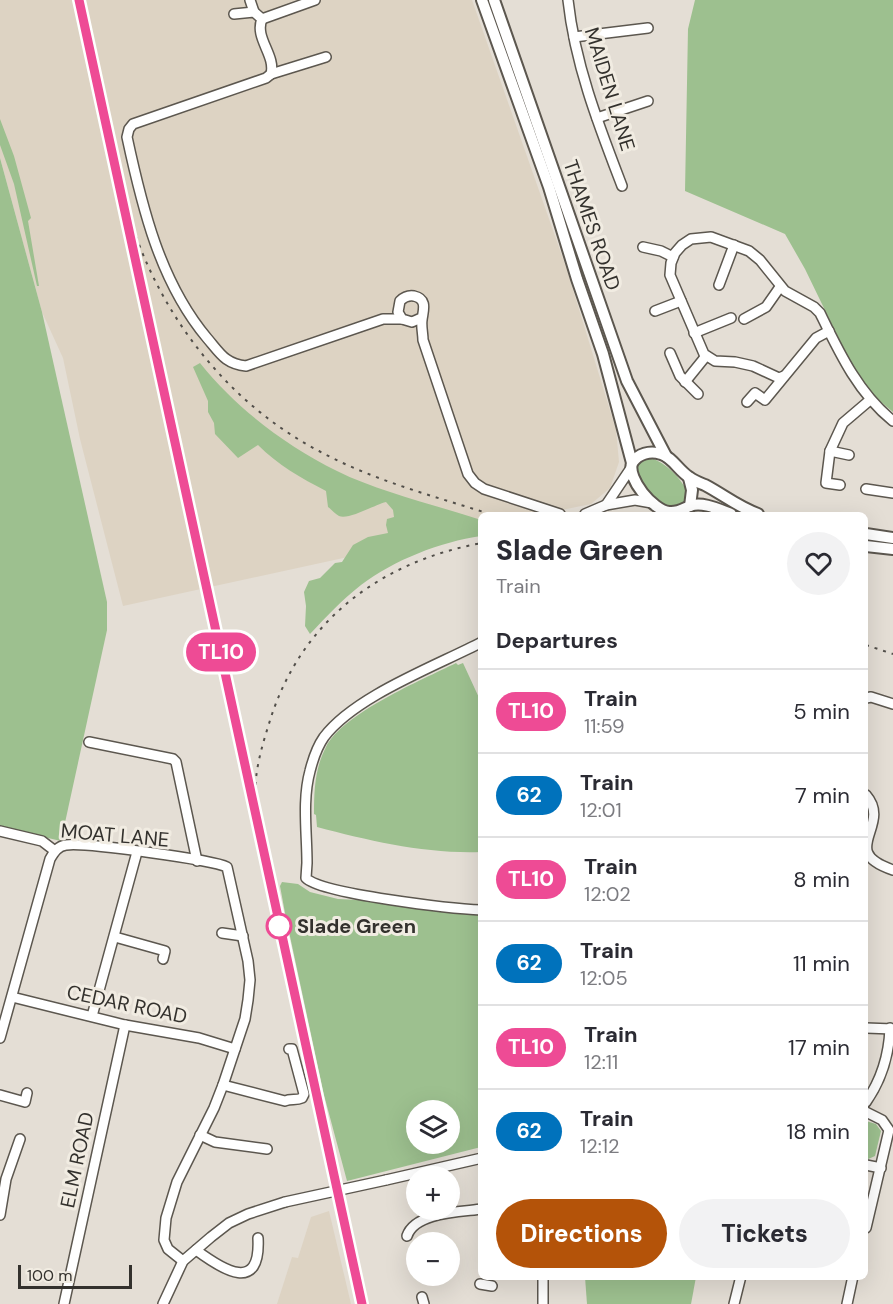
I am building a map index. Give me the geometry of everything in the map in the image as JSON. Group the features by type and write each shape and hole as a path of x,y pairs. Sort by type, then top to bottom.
{"main road":[{"name":"THAMES ROAD","path":"482,0 549,187 603,354 633,479 656,508"},
{"name":"THAMES ROAD","path":"494,0 627,381 666,456 689,478 706,486 731,503 753,512"},
{"path":"631,466 639,456 650,453 666,456"},
{"path":"686,510 692,490 689,478"},
{"path":"656,508 672,512 698,505 726,512"},
{"path":"868,534 893,538"},
{"path":"868,546 893,549"}],"street":[{"path":"250,0 258,16 260,31 273,67 271,74"},
{"path":"234,14 258,16 315,0"},
{"name":"MAIDEN LANE","path":"568,0 586,87 622,186"},
{"path":"574,37 648,28"},
{"path":"326,57 271,74 266,78 133,124 127,137 154,239 184,308 224,358 234,365 246,366 382,319 421,318"},
{"path":"597,118 648,101"},
{"path":"784,376 779,378 742,363 715,361 706,356 700,348 670,275 673,258 686,242 701,237 711,237 755,255 780,287 790,295 814,306 820,313 851,373 870,400 893,421"},
{"path":"719,285 734,245"},
{"path":"643,247 661,251 673,258"},
{"path":"744,319 766,307 780,287"},
{"path":"382,319 407,296 418,297 421,300 424,308 421,318 423,340 468,474 484,489 554,512"},
{"path":"663,296 668,307"},
{"path":"655,312 681,301"},
{"path":"398,305 398,312 423,340"},
{"path":"694,333 731,318"},
{"path":"747,402 755,393 765,400 816,338 829,331"},
{"path":"670,353 680,376 698,394"},
{"path":"685,382 706,356"},
{"path":"840,485 826,483 830,451 843,423 870,400"},
{"path":"830,451 849,455"},
{"path":"606,504 631,466"},
{"path":"866,489 893,493"},
{"path":"589,512 606,504 635,500 656,508"},
{"path":"478,644 356,707 326,735 316,750 307,787 306,878 313,884 375,896 431,906 478,910"},
{"path":"868,698 893,704"},
{"path":"89,742 173,759 176,762 197,861"},
{"path":"868,797 875,805 877,812 868,846"},
{"name":"MOAT LANE","path":"0,831 42,841 55,851 68,844 222,864 228,870 243,936"},
{"path":"0,1038 50,859 55,851"},
{"path":"92,1016 137,852"},
{"path":"868,852 870,858 875,862 893,870"},
{"path":"183,1261 168,1249 163,1230 177,1182 223,1085 244,1019 250,980 243,936 222,933"},
{"path":"115,937 165,952"},
{"name":"CEDAR ROAD","path":"12,997 125,1024 199,1038 235,1049"},
{"name":"ELM ROAD","path":"66,1303 125,1024"},
{"path":"868,1028 892,1029 886,1063 868,1099"},
{"path":"223,1085 285,1101 290,1098 298,1100 302,1098 304,1094 292,1049 289,1049"},
{"path":"0,1095 25,1102 27,1093"},
{"path":"868,1113 882,1120 889,1130 868,1219"},
{"path":"200,1135 228,1145 267,1149"},
{"path":"0,1215 3,1178 20,1139"},
{"path":"163,1304 183,1261 229,1223 263,1208 285,1202 478,1159"},
{"path":"868,1165 880,1168"},
{"path":"409,1232 430,1216 478,1210"},
{"path":"196,1250 217,1266 242,1274 253,1267 258,1251 258,1238"},
{"path":"543,1280 543,1304"},
{"path":"734,1304 740,1280"},
{"path":"847,1304 853,1280"}],"shaded area":[{"path":"0,0 472,0 567,270 616,430 619,462 610,488 591,504 552,512 478,512 478,529 123,606 80,439 63,358 42,312 0,158"},
{"path":"329,1211 351,1304 277,1304 292,1257 298,1258 311,1217"}],"green space":[{"path":"695,0 893,0 893,412 875,397 853,368 805,269 785,234 685,191 688,29"},
{"path":"0,119 14,156 31,218 28,221 39,286 37,286 14,184 0,145"},
{"path":"0,158 42,312 107,602 107,630 61,841 0,827"},
{"path":"200,363 246,411 299,450 353,479 478,519 478,537 418,553 374,576 334,609 310,634 305,626 304,592 309,581 320,578 335,563 342,562 353,545 368,537 388,533 387,519 394,517 393,510 386,502 355,514 339,516 328,507 326,491 290,471 258,445 238,458 215,434 214,423 208,412 208,401 193,367"},
{"path":"651,458 667,467 681,481 687,491 684,502 674,506 663,503 642,484 637,468 641,462"},
{"path":"456,663 458,665 463,663 478,696 478,852 419,849 378,842 317,827 314,814 315,788 317,771 326,747 335,734 349,722 404,688"},
{"path":"282,882 298,884 310,892 338,899 379,901 436,911 478,913 478,1148 460,1152 460,1100 406,1100 406,1154 453,1154 347,1181 324,1095 285,913 280,886"},
{"path":"868,1122 876,1124 881,1131 875,1156 868,1159"},
{"path":"585,1280 695,1280 691,1304 587,1304"}],"railway":[{"path":"74,0 121,207 358,1304"},
{"path":"133,228 163,296 183,328 205,358 257,410 287,432 319,451 360,471 484,512"},
{"path":"255,803 255,783 268,727 282,690 299,657 321,628 347,603 376,582 409,565 444,552 478,544"},
{"path":"868,646 893,654"}],"train":[{"name":"TL10","path":"79,0 362,1304"}],"place":[{"name":"Slade Green","path":"279,926"}]}
